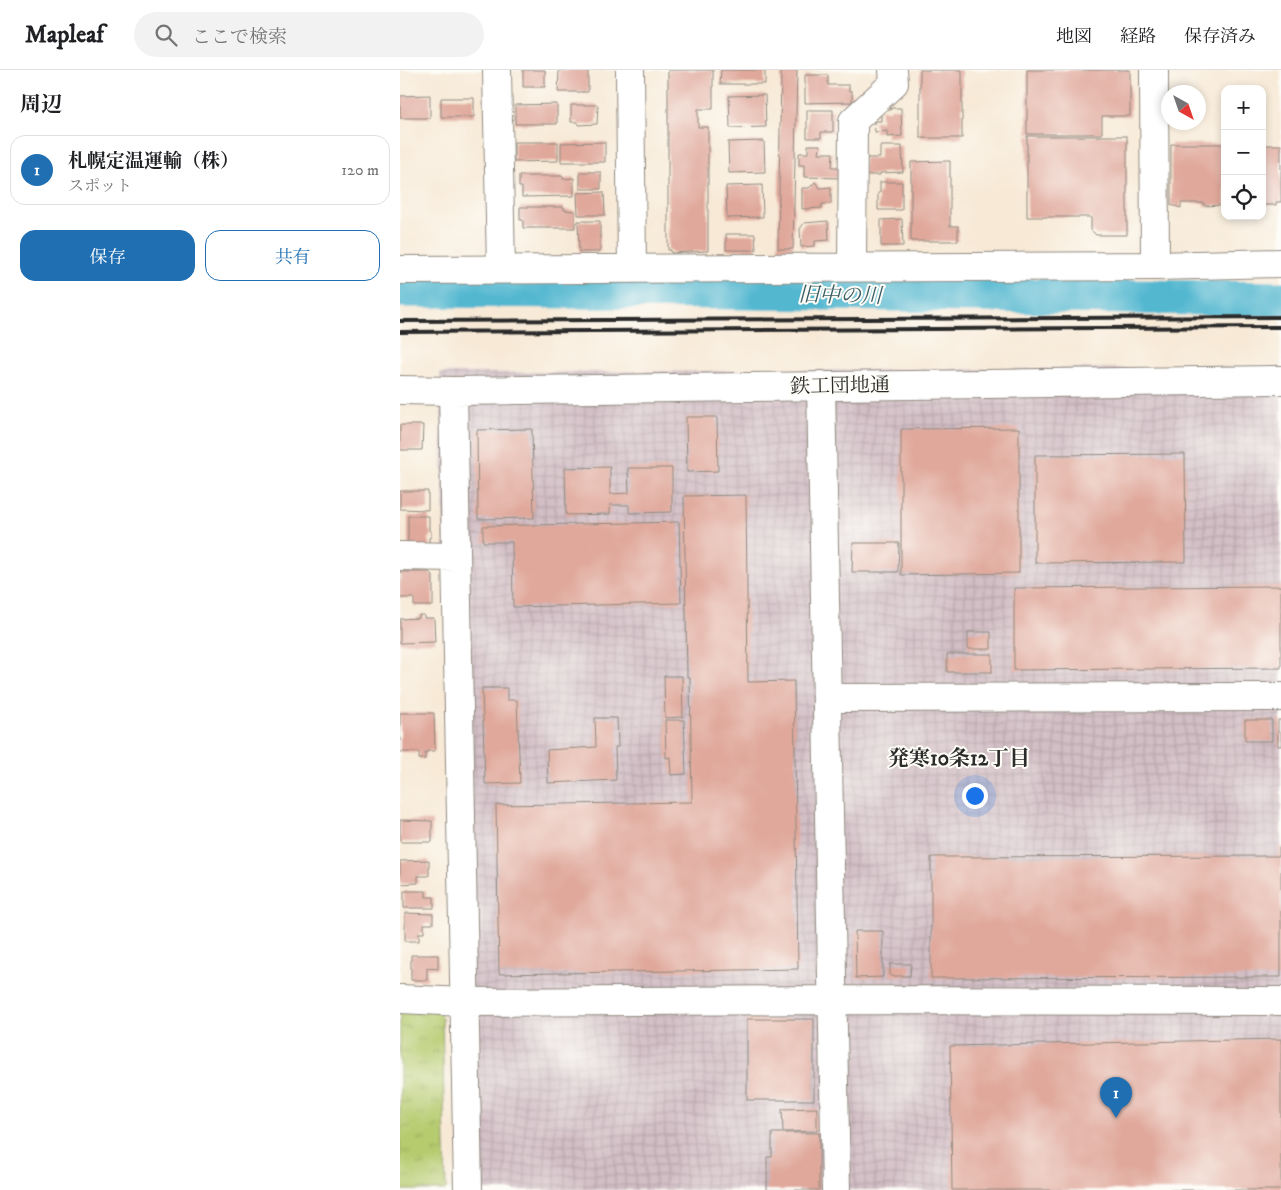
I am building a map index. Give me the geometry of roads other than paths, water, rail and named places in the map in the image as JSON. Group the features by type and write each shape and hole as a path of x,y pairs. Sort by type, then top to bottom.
{"street":[{"path":"497,70 501,269"},
{"path":"630,70 632,269"},
{"path":"852,267 853,121 894,83 893,70"},
{"path":"1154,70 1154,266"},
{"path":"400,270 1154,266 1281,263"},
{"name":"鉄工団地通","path":"400,390 453,391 1281,380"},
{"path":"821,385 836,1190"},
{"path":"453,391 468,1190"},
{"path":"400,556 456,557"},
{"path":"827,698 1281,697"},
{"path":"400,1000 464,1002 833,1000 1281,1001"}],"waterway":[{"name":"旧中の川","path":"400,290 748,292 1281,299"}],"railway":[{"path":"400,321 1281,317"},
{"path":"400,332 1281,327"}],"place":[{"name":"札幌定温運輸（株）","path":"1116,1118"}],"district":[{"name":"発寒10条12丁目","path":"959,758"}]}
